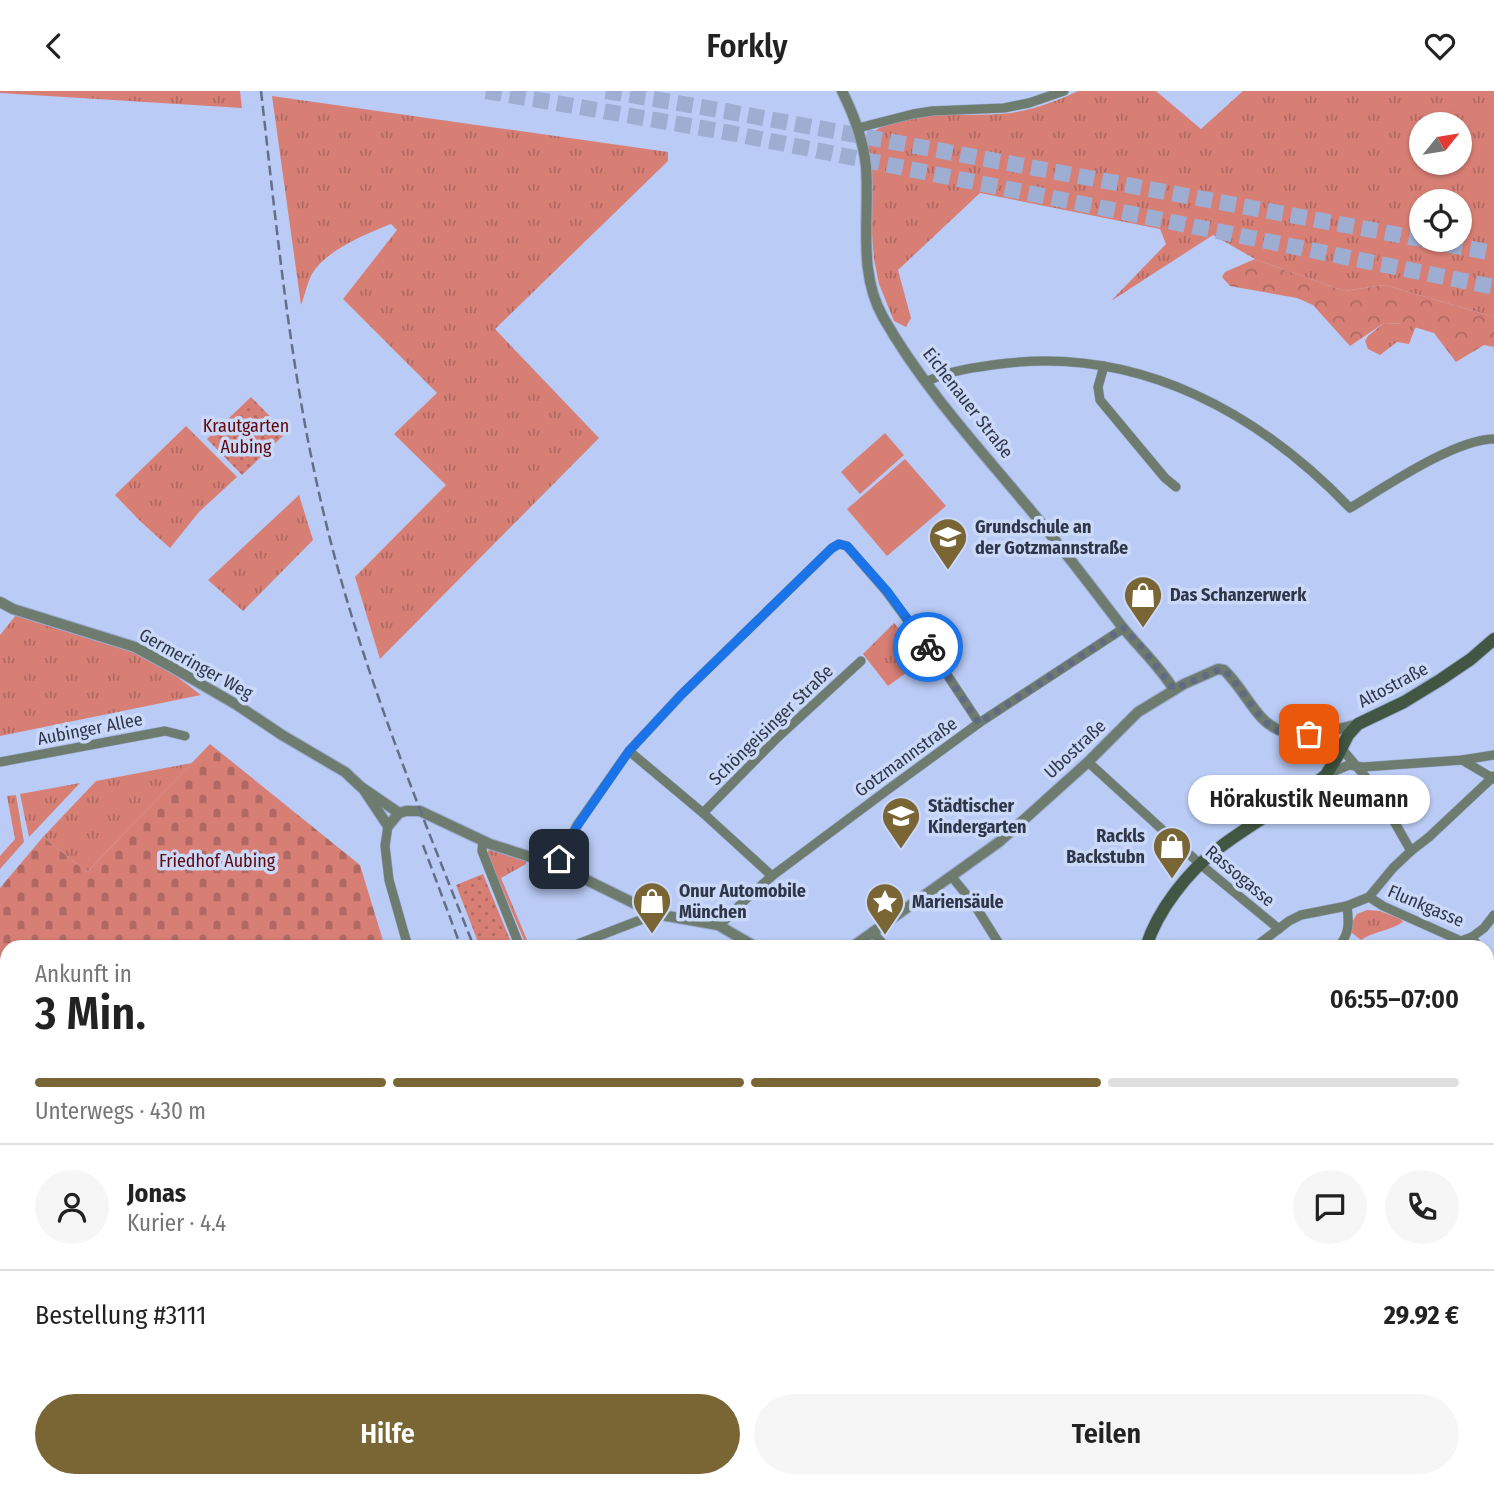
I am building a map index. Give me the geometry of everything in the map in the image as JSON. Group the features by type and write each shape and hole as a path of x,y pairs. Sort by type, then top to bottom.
{"main road":[{"name":"Altostraße","path":"1147,940 1160,914 1200,864 1217,849 1326,775 1351,730 1440,680 1494,639"}],"street":[{"name":"Eichenauer Straße","path":"842,91 858,128 866,168 867,261 873,292 882,314 926,382 1174,689"},
{"path":"858,128 932,111 1004,108 1064,91"},
{"path":"926,382 972,368 1037,360 1076,362 1140,373 1187,390 1245,421 1326,482 1350,508 1447,453 1472,442 1494,439"},
{"path":"1104,366 1098,387 1100,400 1165,478 1176,487"},
{"path":"556,865 578,825 629,751 681,695 839,544 847,546 887,591 979,723"},
{"name":"Germeringer Weg","path":"0,602 13,609 135,647 237,705 345,772 399,813 420,811 483,841 556,865 656,914 718,925 744,940"},
{"name":"Gotzmannstraße","path":"718,925 772,876 979,723 1124,628"},
{"name":"Schöngeisinger Straße","path":"703,813 861,661"},
{"name":"Ubostraße","path":"861,940 999,842 1088,762 1138,712 1174,689 1218,670 1224,670 1262,719 1279,732 1291,736 1326,733 1358,724"},
{"name":"Aubinger Allee","path":"0,762 165,731 185,736"},
{"path":"1326,733 1375,787 1411,851"},
{"path":"629,751 772,876"},
{"path":"1326,775 1344,767 1494,755"},
{"path":"1264,940 1301,915 1348,906 1369,897 1393,868 1493,778 1462,759"},
{"name":"Rassogasse","path":"1088,762 1200,864 1279,929"},
{"name":"Germeringer Weg","path":"361,786 388,826"},
{"path":"399,813 388,826 385,846 389,880 406,940"},
{"path":"483,841 482,851 517,940"},
{"path":"953,877 997,940"},
{"name":"Flunkgasse","path":"1369,897 1459,940"},
{"path":"1344,940 1348,933 1348,906"},
{"path":"588,940 656,914"},
{"name":"Flunkgasse","path":"1464,940 1484,928 1494,915"},
{"path":"872,932 879,940"}],"green space":[{"path":"240,91 242,108 0,93"},
{"path":"1078,91 1156,91 1201,129 1243,91 1494,91 1494,317 1385,285 1344,291 1255,259 1213,235 1111,301 1166,244 1160,229 980,193 898,270 911,318 906,327 894,321 879,284 874,259 866,137 881,127 917,117 1010,113 1053,102"},
{"path":"272,96 668,152 668,161 495,329 599,438 380,659 355,577 446,485 394,434 437,393 343,299 397,230 391,224 347,244 318,265 301,305"},
{"path":"1255,259 1344,291 1385,285 1494,317 1494,347 1484,345 1456,362 1434,333 1404,324 1384,323 1350,346 1313,305 1297,298 1230,286 1222,277 1225,272"},
{"path":"1404,311 1416,326 1409,344 1397,342 1380,355 1368,349 1365,341 1368,336 1384,323 1400,324"},
{"name":"Krautgarten Aubing","path":"251,397 286,433 242,475 207,439"},
{"path":"186,426 237,477 199,512 170,548 115,495"},
{"path":"885,433 904,455 860,494 841,472"},
{"path":"905,459 946,506 887,556 847,509"},
{"path":"299,495 313,540 243,611 208,580"},
{"path":"16,615 145,656 201,695 0,736 0,635"},
{"path":"894,623 901,631 910,631 928,657 888,686 863,654"},
{"name":"Friedhof Aubing","path":"210,744 360,865 383,940 0,940 0,888 43,837 87,872"},
{"path":"192,763 87,872 43,837 96,781"},
{"path":"80,783 29,837 20,794"},
{"path":"16,795 24,842 0,869 0,856 15,839 7,796"},
{"path":"491,849 526,861 526,864 501,878 527,940 524,940 488,851"},
{"path":"483,874 510,940 477,940 456,885"},
{"path":"1367,910 1380,911 1403,922 1361,940 1352,933 1351,924 1357,914"}],"tunnel":[{"path":"486,91 731,133 1494,287"},
{"path":"606,91 1409,237"},
{"path":"1472,249 1494,253"}],"railway":[{"path":"261,91 279,248 301,403 336,563 370,674 471,940"},
{"path":"423,845 458,940"}],"way so far":[{"path":"928,647 979,723 1124,628 1174,689 1218,670 1224,670 1262,719 1279,732 1291,736 1309,734"}],"place":[{"name":"Grundschule an der Gotzmannstraße","path":"948,571"},
{"name":"Das Schanzerwerk","path":"1143,629"},
{"name":"Hörakustik Neumann","path":"1309,734"},
{"name":"Städtischer Kindergarten","path":"901,850"},
{"name":"Rackls Backstubn","path":"1172,880"},
{"name":"Onur Automobile München","path":"652,935"},
{"name":"Mariensäule","path":"885,936"}],"route":[{"path":"559,859 578,825 629,751 681,695 832,548 839,544 847,546 887,591 928,647"}]}
